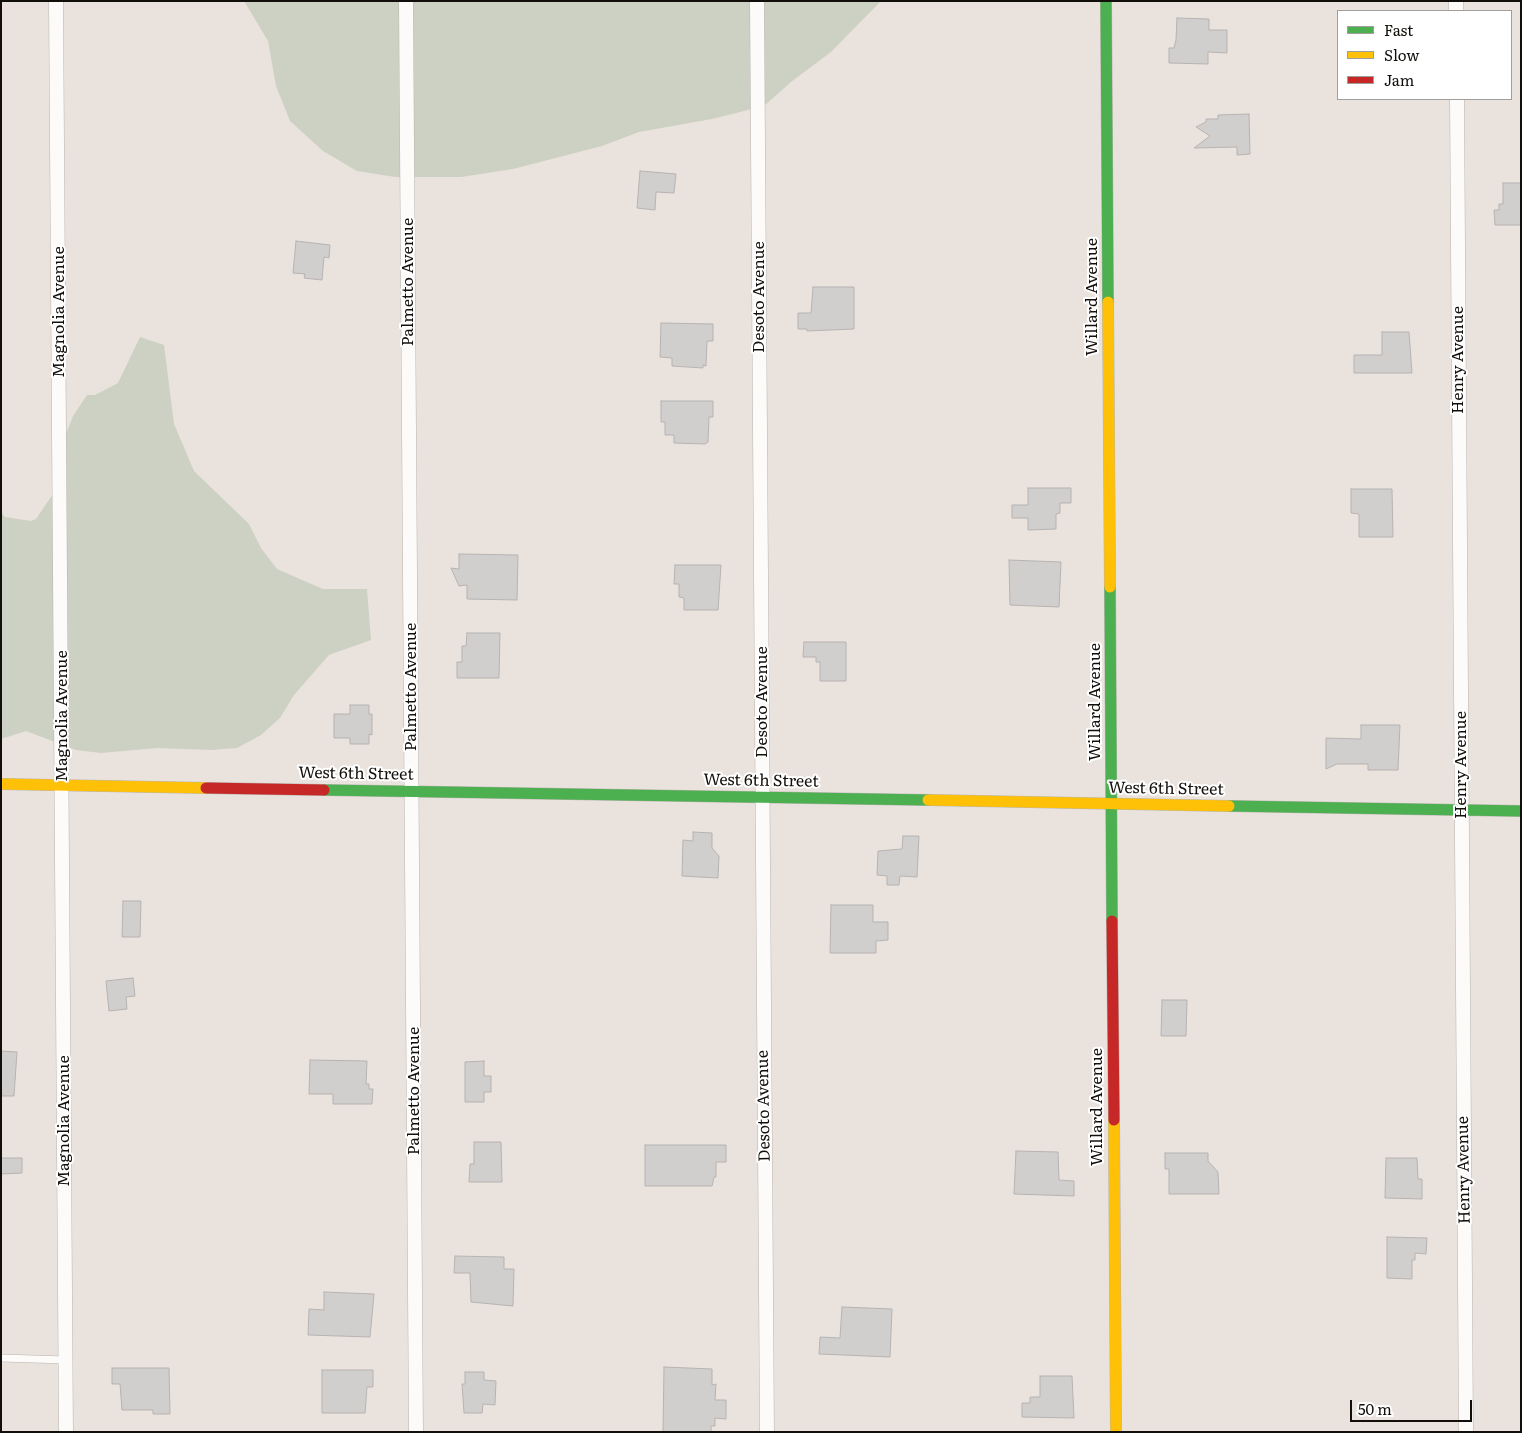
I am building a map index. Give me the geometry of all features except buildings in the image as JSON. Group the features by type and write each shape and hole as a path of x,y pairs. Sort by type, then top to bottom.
{"street":[{"name":"Magnolia Avenue","path":"56,1 66,1432"},
{"name":"Palmetto Avenue","path":"406,1 416,1432"},
{"name":"Desoto Avenue","path":"757,1 766,1432"},
{"name":"Willard Avenue","path":"1106,1 1116,1432"},
{"name":"Henry Avenue","path":"1456,100 1466,1432"},
{"name":"West 6th Street","path":"1,784 1521,811"}],"lane":[{"path":"1,1358 66,1360"}],"shaded area":[{"path":"244,1 881,1 831,52 791,82 764,106 712,119 639,132 602,146 513,169 461,177 395,177 357,171 323,151 290,121 276,86 268,41"},
{"path":"140,337 164,345 174,424 194,471 249,524 261,548 277,569 323,589 367,589 371,640 329,655 294,695 280,718 261,735 237,748 211,750 157,748 101,753 76,750 26,731 1,739 1,512 5,517 31,521 36,519 53,494 64,439 73,416 87,395 95,395 118,383"}],"traffic: fast":[{"path":"1106,1 1108,302"},
{"path":"1110,587 1112,921"},
{"path":"324,790 928,800"},
{"path":"1229,806 1521,811"}],"traffic: slow":[{"path":"1108,302 1110,587"},
{"path":"1,784 206,788"},
{"path":"928,800 1229,806"},
{"path":"1114,1120 1116,1432"}],"traffic: jam":[{"path":"206,788 324,790"},
{"path":"1112,921 1114,1120"}]}
